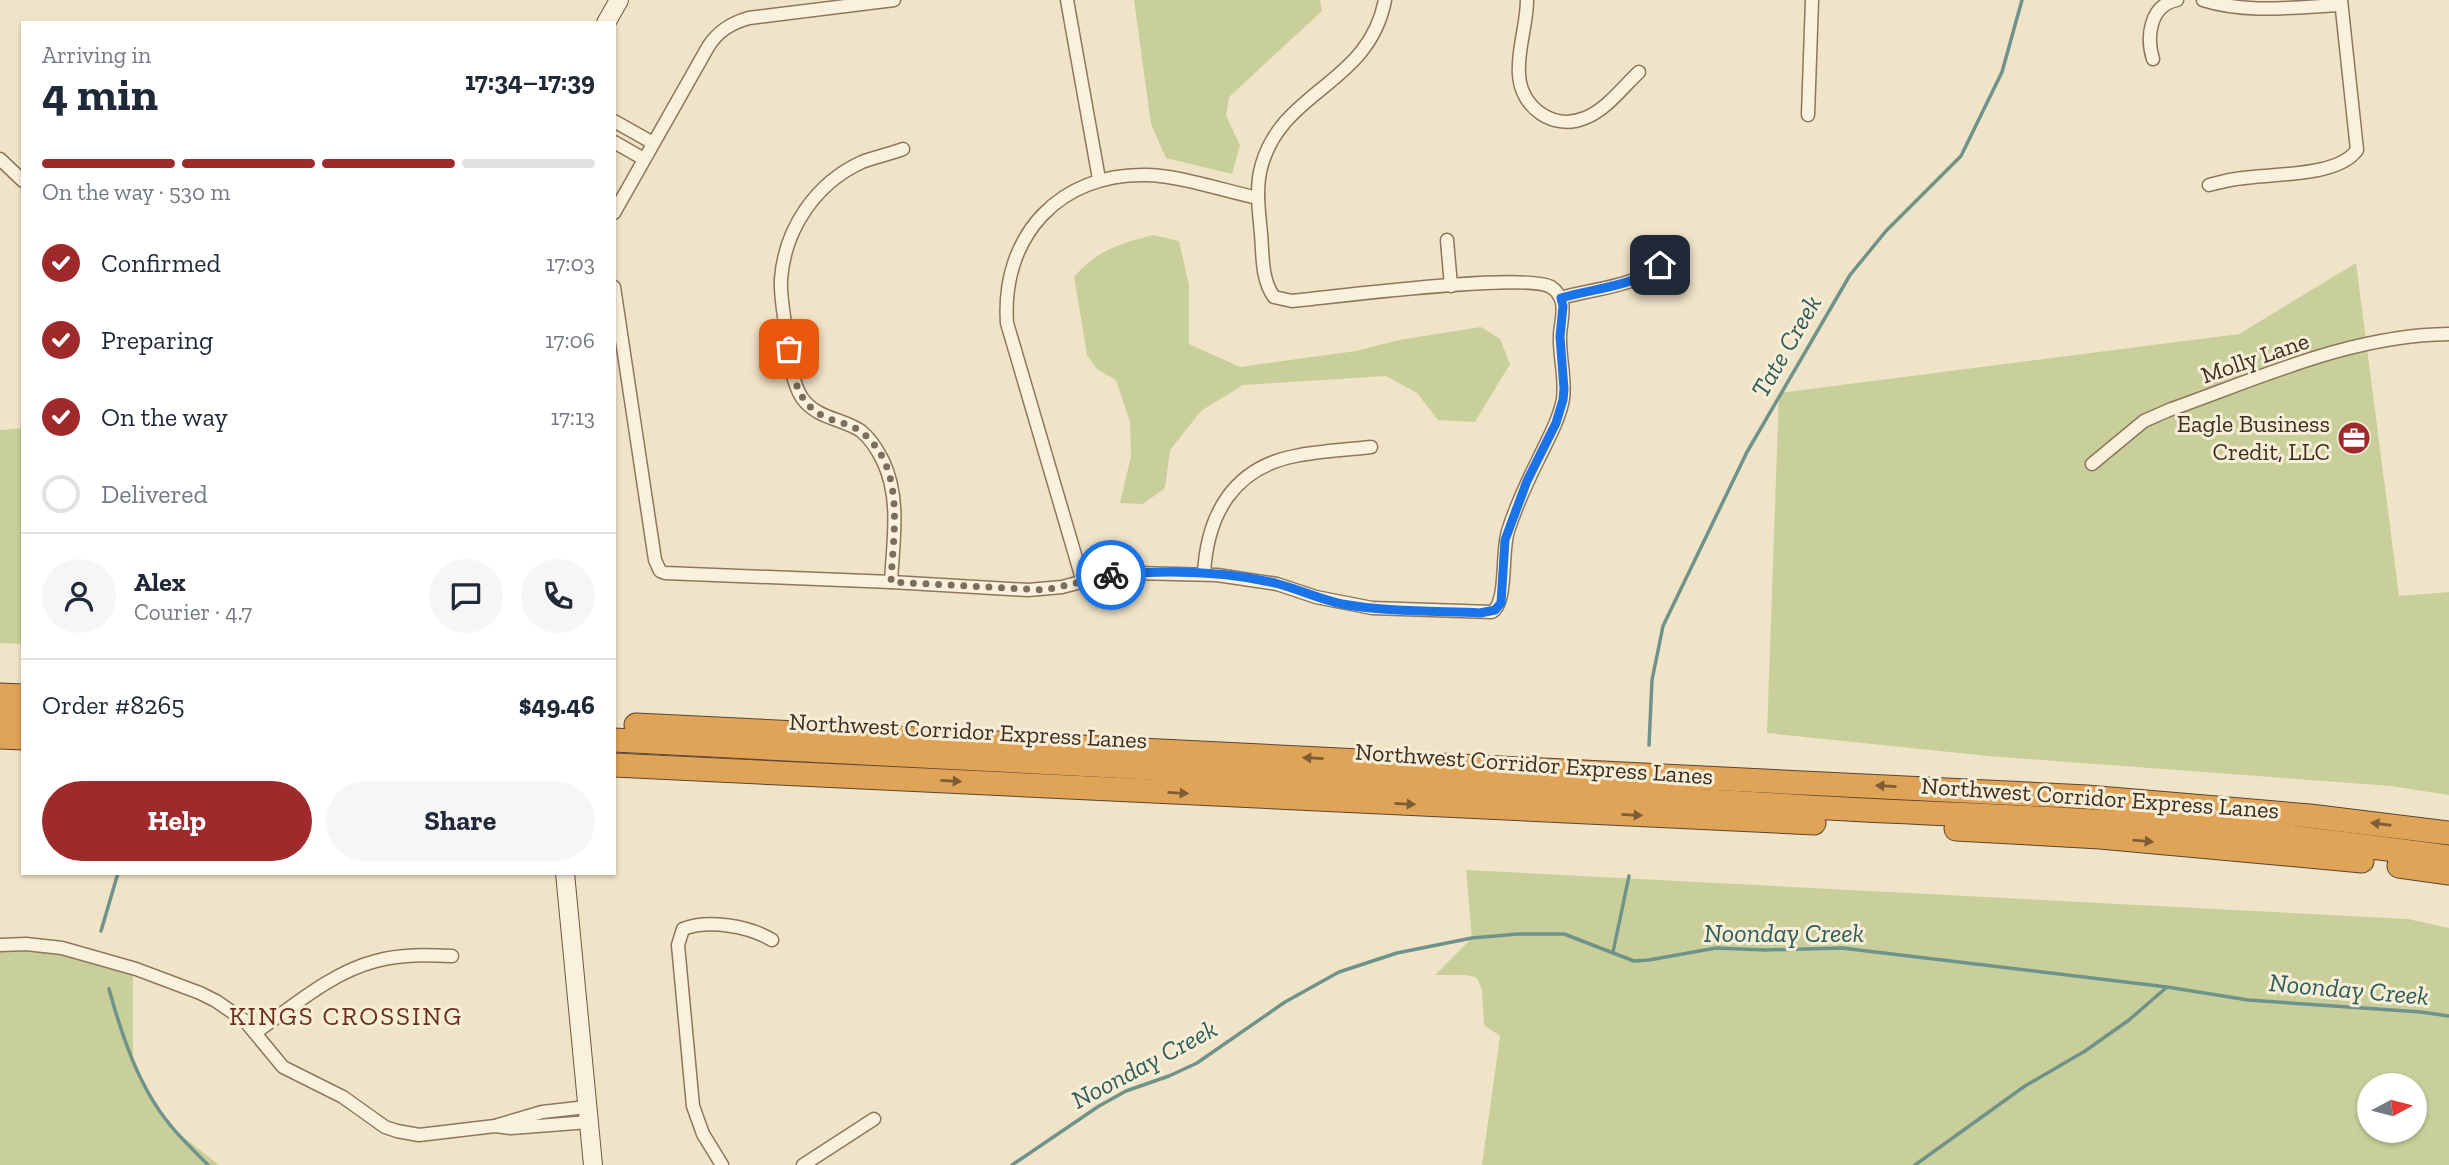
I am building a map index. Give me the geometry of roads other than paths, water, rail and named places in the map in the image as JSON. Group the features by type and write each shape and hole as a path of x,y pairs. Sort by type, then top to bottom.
{"highway":[{"path":"0,695 21,696"},
{"path":"0,715 21,716"},
{"path":"616,724 2087,797 2287,813 2449,833"},
{"path":"0,737 21,738"},
{"name":"Northwest Corridor Express Lanes","path":"616,740 1180,769 1806,807 2026,816 2243,832 2449,856"},
{"path":"616,753 883,778"},
{"path":"616,765 2026,832 2284,853 2449,873"}],"street":[{"path":"607,21 619,0"},
{"path":"616,209 708,47 722,30 737,21 749,18 894,0"},
{"path":"1067,0 1099,179"},
{"path":"616,300 656,574 891,582 1028,590 1053,589 1107,575 1204,574 1277,584 1342,604 1500,614 1505,540 1556,423 1563,400 1561,298 1550,287 1538,282 1451,286 1292,301 1274,296 1265,279 1258,198 1261,167 1275,135 1298,107 1337,77 1362,53 1375,34 1385,0"},
{"path":"1527,0 1519,76 1525,99 1539,113 1565,121 1586,118 1639,72"},
{"path":"1808,115 1812,0"},
{"path":"2153,59 2149,32 2157,14 2170,1 2177,0"},
{"path":"2203,0 2221,6 2248,9 2341,3 2357,150 2351,158 2333,167 2235,179 2209,185"},
{"path":"616,122 653,143"},
{"path":"616,143 644,159"},
{"path":"891,582 895,508 890,478 878,452 862,432 814,410 803,400 796,387 781,281 789,239 798,220 819,192 863,162 903,149"},
{"path":"0,159 21,179"},
{"path":"1083,582 1007,323 1006,303 1011,268 1018,250 1033,226 1058,200 1099,179 1128,174 1152,175 1258,198"},
{"path":"1447,240 1451,286"},
{"path":"1561,298 1650,273 1669,256 1672,247"},
{"path":"1265,307 1274,296"},
{"name":"Molly Lane","path":"2092,464 2144,421 2169,410 2348,348 2398,337 2449,334"},
{"path":"1204,574 1208,542 1219,508 1233,487 1245,477 1276,461 1294,456 1371,447"},
{"path":"565,875 593,1165"},
{"path":"722,1165 703,1134 693,1106 678,944 679,926 747,928 772,940"},
{"path":"0,945 26,944 62,948 136,969 216,1001 245,1021 283,1067 353,1102 385,1127 419,1135 495,1126 542,1112 588,1114"},
{"path":"255,1033 321,988 360,966 403,957 452,956"},
{"path":"803,1165 874,1119"}],"waterway":[{"name":"Tate Creek","path":"1649,745 1652,680 1663,626 1747,452 1850,275 1886,231 1961,156 2002,72 2022,0"},
{"path":"101,931 117,875"},
{"name":"Tate Creek","path":"1613,952 1629,876"},
{"name":"Noonday Creek","path":"1012,1165 1099,1106 1126,1091 1197,1063 1285,1002 1339,972 1397,953 1472,938 1564,934 1634,961 1716,948 1842,948 2167,987 2248,1000 2449,1016"},
{"path":"1915,1165 2025,1086 2085,1051 2129,1020 2167,987"},
{"path":"109,989 126,1043 150,1095 175,1131 208,1165"}],"place":[{"name":"Eagle Business Credit, LLC","path":"2354,438"}],"district":[{"name":"KINGS CROSSING","path":"346,1016"}]}
